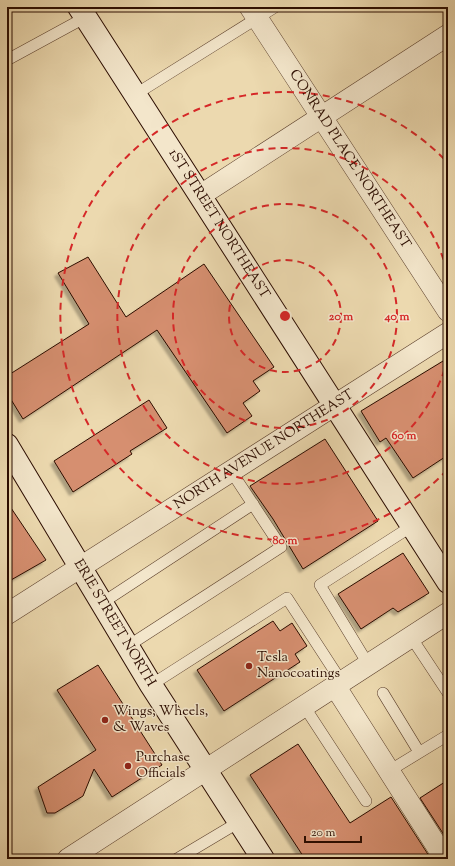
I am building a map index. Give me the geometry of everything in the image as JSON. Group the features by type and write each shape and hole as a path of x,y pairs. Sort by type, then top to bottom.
{"main road":[{"name":"1ST STREET NORTHEAST","path":"82,12 201,195 448,582"},
{"name":"ERIE STREET NORTH","path":"7,445 151,685 263,859"}],"street":[{"name":"CONRAD PLACE NORTHEAST","path":"254,13 320,117 448,311"},
{"path":"201,195 448,35"},
{"name":"NORTH AVENUE NORTHEAST","path":"7,614 80,566 448,333"},
{"path":"76,857 205,769 448,613"},
{"path":"338,684 389,771 445,859"}],"lane":[{"path":"136,94 254,13 275,7"},
{"path":"7,60 82,12"},
{"path":"128,646 281,547 231,471"},
{"path":"102,603 253,504"},
{"path":"368,664 320,586 412,526"},
{"path":"151,685 287,598 338,684"},
{"path":"411,637 448,693"},
{"path":"383,693 419,752"},
{"path":"304,706 366,801"},
{"path":"389,771 448,735"},
{"path":"177,859 239,822"}],"building":[{"path":"88,257 126,317 204,264 274,367 253,381 260,391 243,403 252,416 227,433 157,330 23,419 7,393 7,376 89,324 58,273"},
{"path":"448,358 448,455 413,478 386,438 380,442 361,411"},
{"path":"149,400 167,428 130,451 132,454 73,492 54,461"},
{"path":"325,439 378,521 303,569 273,519 250,486"},
{"path":"7,502 46,560 11,580 7,569"},
{"path":"403,553 429,593 398,612 393,608 361,629 338,594"},
{"name":"Tesla Nanocoatings","path":"273,621 280,631 292,623 307,646 295,654 300,662 224,711 197,670"},
{"path":"98,665 162,765 112,797 94,769 83,796 55,813 47,813 38,787 96,750 57,690"},
{"path":"298,744 350,823 391,797 431,859 305,859 250,775"},
{"path":"448,780 448,841 420,798"}],"place":[{"name":"Tesla Nanocoatings","path":"249,666"},
{"name":"Wings, Wheels, & Waves","path":"105,720"},
{"name":"Purchase Officials","path":"128,766"}]}
